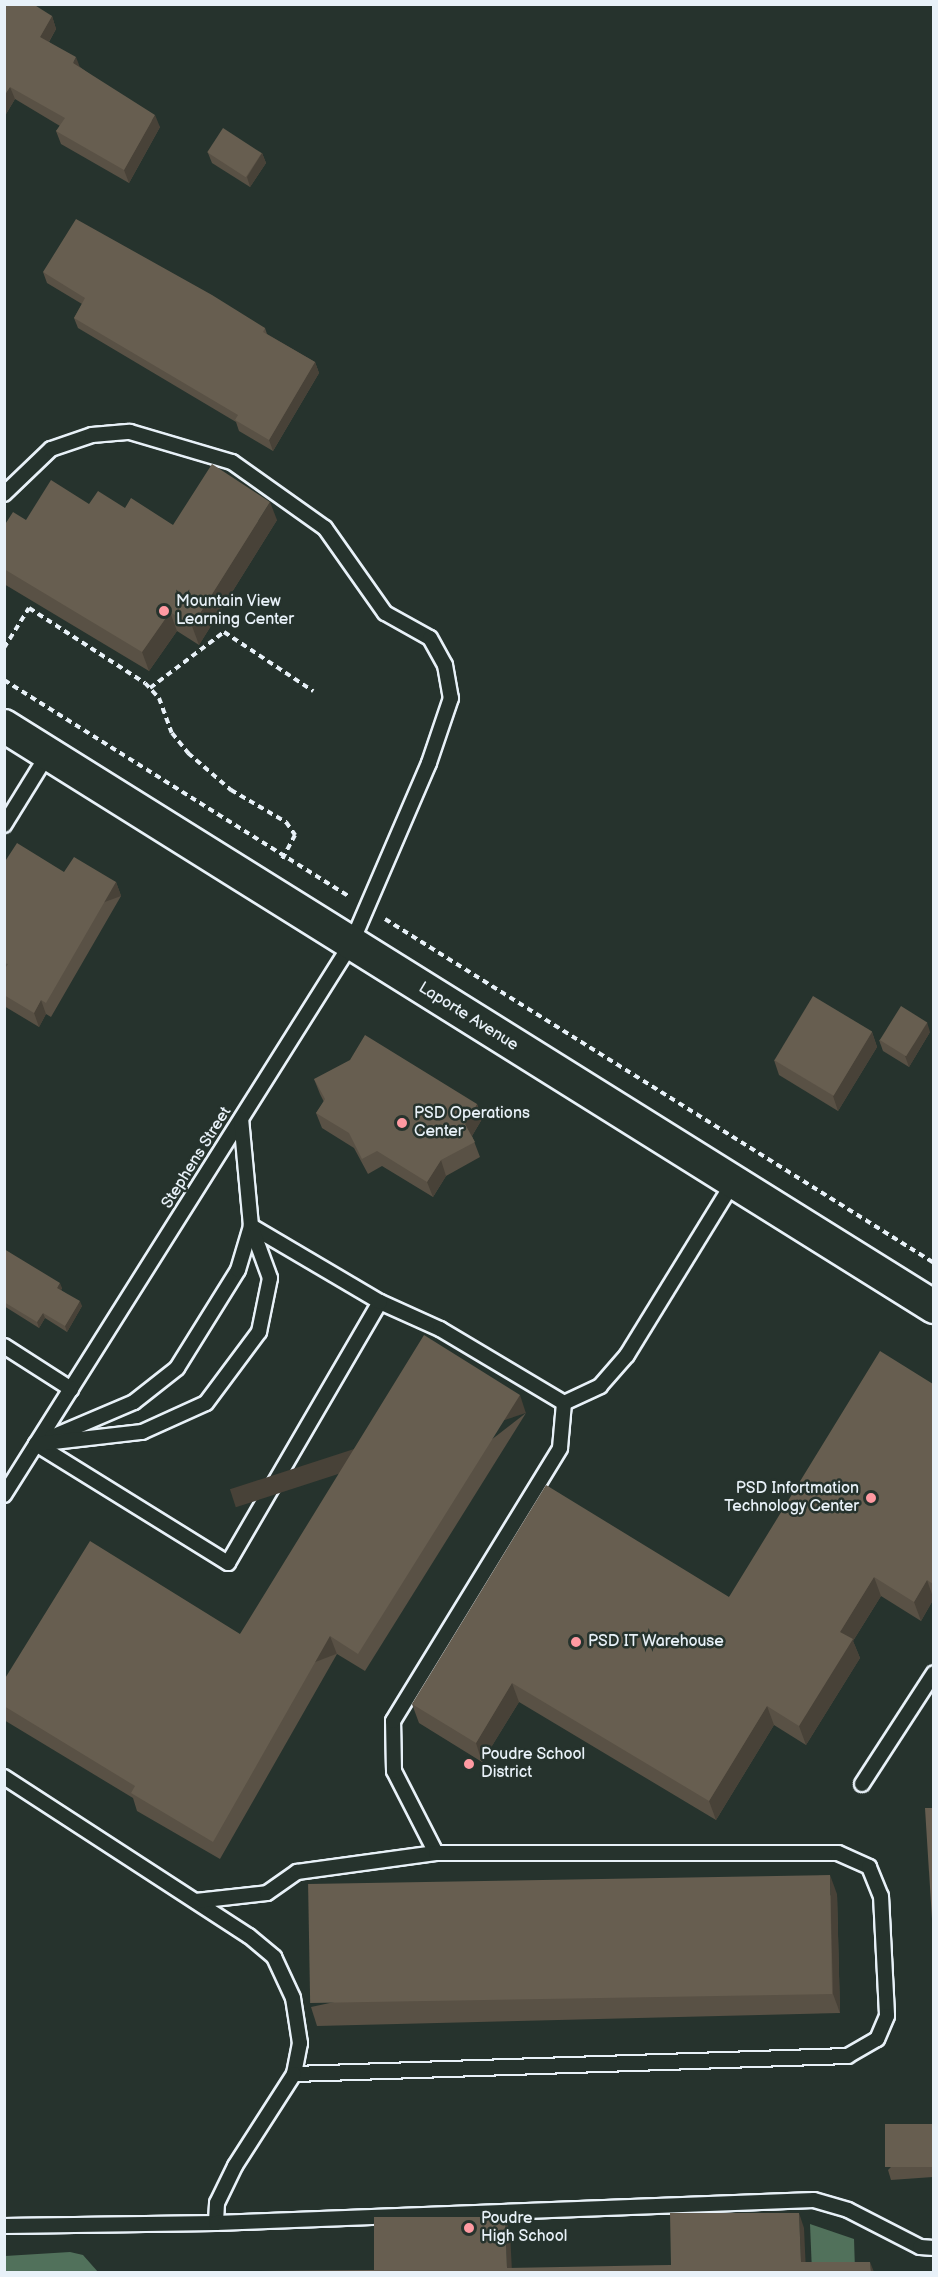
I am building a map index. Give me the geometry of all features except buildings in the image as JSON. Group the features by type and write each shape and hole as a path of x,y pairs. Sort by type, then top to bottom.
{"street":[{"name":"Laporte Avenue","path":"4,726 732,1184 933,1307"}],"lane":[{"name":"Stephens Street","path":"4,494 51,449 92,435 130,432 232,462 325,528 385,613 430,638 445,665 451,698 429,763 351,944 4,1495"},
{"path":"4,825 48,754"},
{"path":"36,1444 142,1432 206,1403 259,1332 270,1278 251,1226 241,1119"},
{"path":"564,1403 600,1386 627,1355 732,1184"},
{"path":"251,1226 380,1302 440,1329 564,1403"},
{"path":"36,1444 134,1402 177,1368 238,1270 251,1226"},
{"path":"36,1444 228,1563 380,1302"},
{"path":"4,1346 71,1389"},
{"path":"436,1853 394,1771 393,1721 560,1448 564,1403"},
{"path":"862,1784 933,1673"},
{"path":"4,1777 249,1936 274,1957 293,1998 300,2043 294,2074 235,2166 217,2203 216,2223"},
{"path":"196,1901 267,1893 297,1872 436,1853 838,1853 869,1867 881,1896 887,2016 878,2039 848,2056 294,2074"},
{"path":"4,2226 216,2223 814,2200 848,2210 920,2247 933,2247"}],"path":[{"path":"4,648 29,608 112,659 150,688 159,698 172,733 188,753 231,790 286,822 295,835 281,861"},
{"path":"150,688 224,632 313,691"},
{"path":"4,680 933,1263"}],"green space":[{"path":"810,2224 854,2239 855,2270 812,2272"},
{"path":"70,2252 83,2255 98,2272 5,2272 5,2256"}],"place":[{"name":"Mountain View Learning Center","path":"164,611"},
{"name":"PSD Operations Center","path":"402,1123"},
{"name":"PSD Infortmation Technology Center","path":"871,1498"},
{"name":"PSD IT Warehouse","path":"576,1642"},
{"name":"Poudre School District","path":"469,1764"},
{"name":"Poudre High School","path":"469,2228"}]}
